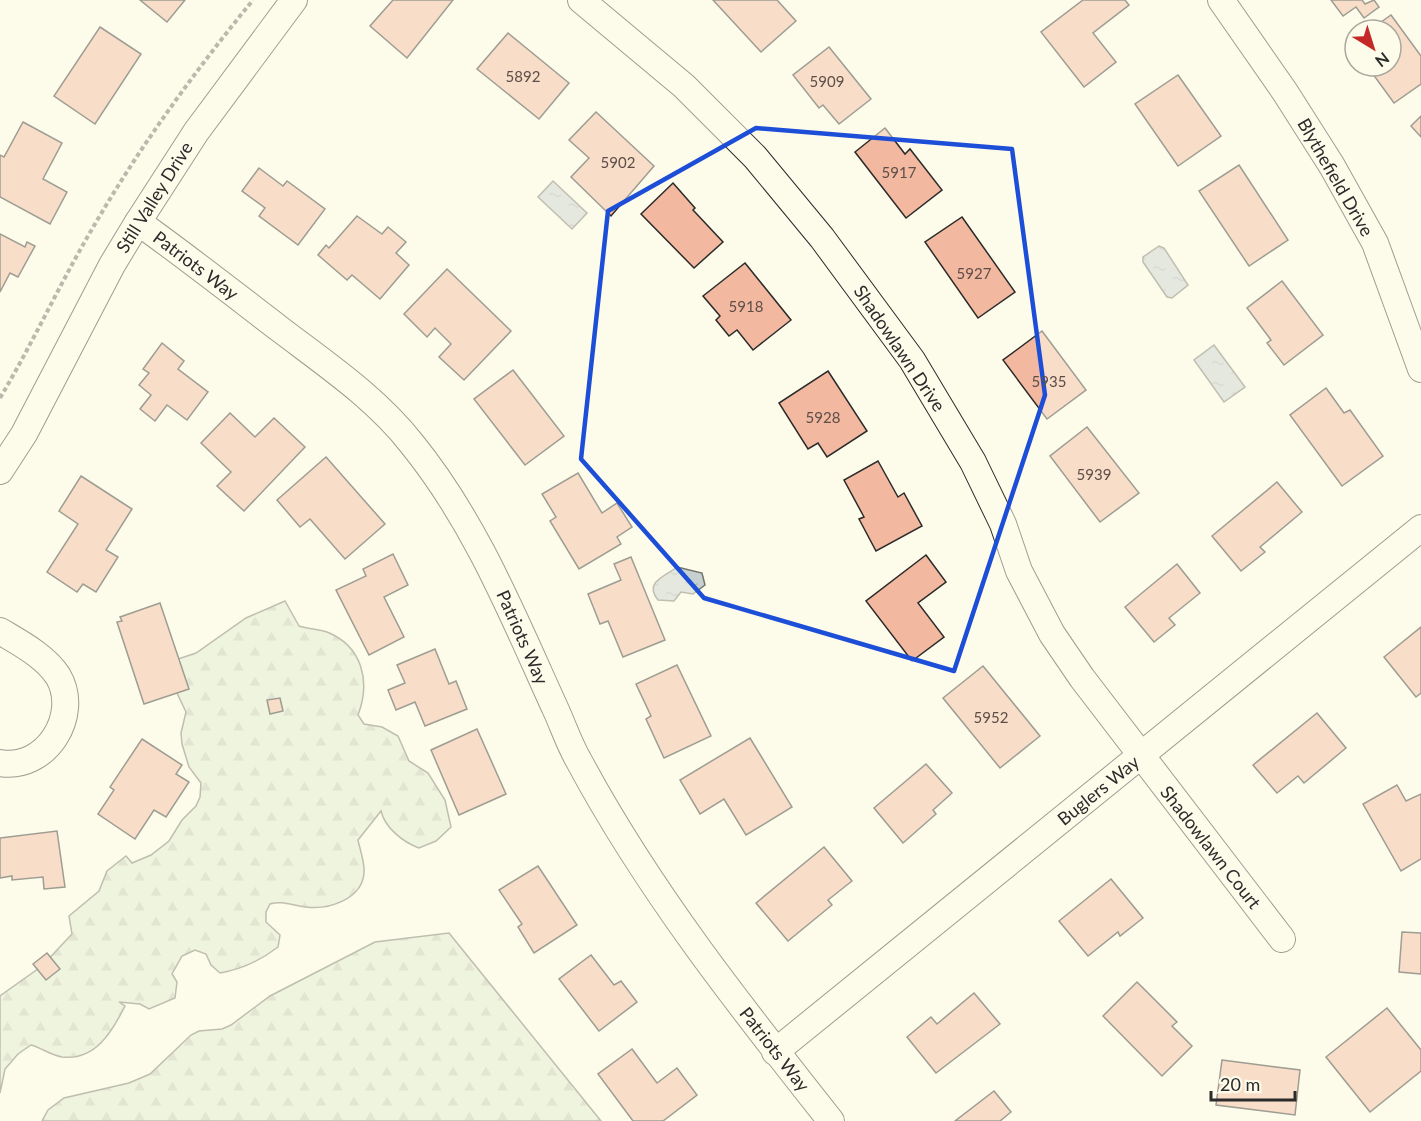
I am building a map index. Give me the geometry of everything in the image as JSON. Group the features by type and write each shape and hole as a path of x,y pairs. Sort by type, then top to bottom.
{"street":[{"name":"Still Valley Drive","path":"0,471 24,434 112,265 138,222 196,132 294,0"},
{"name":"Shadowlawn Drive","path":"581,0 692,94 755,157 822,238 912,360 973,462 1003,524 1020,570 1052,634 1141,755"},
{"name":"Blythefield Drive","path":"1221,0 1285,92 1332,166 1375,243 1421,369"},
{"name":"Patriots Way","path":"138,222 335,369 395,423 413,445 474,534 503,591 577,758 604,806 668,906 775,1052 831,1121"},
{"name":"Buglers Way","path":"775,1052 1421,528"},
{"path":"0,631 41,658 57,675 63,688 65,707 57,735 45,750 26,761 0,763"},
{"name":"Shadowlawn Court","path":"1141,755 1282,939"}],"path":[{"path":"0,398 94,226 124,177 177,97 253,0"}],"highlighted area":[{"path":"756,128 1012,149 1045,395 954,671 704,598 581,459 608,211"}],"green space":[{"path":"285,601 299,626 327,632 339,638 356,655 363,677 364,690 358,715 364,724 382,727 398,736 409,761 428,773 445,800 451,827 436,841 419,848 395,834 386,823 381,811 358,840 364,873 362,882 351,896 324,907 270,904 266,912 266,922 280,935 278,947 271,952 251,964 220,973 211,965 206,954 195,950 182,956 172,974 177,982 175,998 149,1009 140,1004 119,1002 125,1006 108,1035 101,1043 84,1054 62,1057 31,1045 18,1054 5,1069 0,1093 0,996 42,966 72,934 69,916 99,891 107,871 126,856 132,863 151,855 169,841 182,820 196,806 200,797 201,783 189,767 182,744 181,733 186,712 177,693 178,659 196,653 246,618"},
{"path":"449,933 601,1121 42,1121 48,1110 64,1098 129,1083 150,1074 191,1035 199,1031 222,1029 231,1025 270,996 375,942"}],"water":[{"path":"553,181 587,213 572,229 538,197"},
{"path":"1159,246 1164,248 1188,285 1172,298 1167,297 1143,262 1143,257"},
{"path":"1214,345 1245,387 1224,402 1194,360"},
{"path":"677,567 702,573 705,585 693,594 681,592 674,601 658,600 653,589 655,584"}],"building":[{"path":"140,0 185,0 167,22"},
{"path":"393,0 453,0 407,58 370,26"},
{"path":"713,0 777,0 796,21 761,52"},
{"path":"1083,0 1125,0 1129,5 1093,33 1116,62 1084,87 1041,32"},
{"path":"1331,0 1362,0 1365,4 1374,0 1379,7 1364,18 1356,7 1343,16"},
{"path":"100,27 141,54 95,124 54,96"},
{"path":"1403,31 1421,56 1421,84 1394,103 1376,78 1403,78"},
{"path":"508,33 569,83 539,119 477,69"},
{"path":"829,47 871,99 839,124 823,105 819,108 793,75"},
{"path":"1178,75 1221,136 1178,166 1135,104"},
{"path":"596,112 654,166 611,216 571,177 589,158 569,140"},
{"path":"1421,116 1421,137 1411,126"},
{"path":"23,122 62,143 43,179 67,192 50,224 0,197 0,155 4,157"},
{"path":"885,128 905,154 910,149 942,190 906,218 855,152"},
{"path":"1239,165 1288,240 1249,266 1199,191"},
{"path":"259,168 283,186 287,181 325,209 298,245 259,216 265,208 242,191"},
{"path":"673,183 695,208 693,210 723,242 694,268 641,214"},
{"path":"357,216 382,234 388,227 406,242 396,253 409,265 380,299 352,275 347,280 318,255 326,245 329,248"},
{"path":"962,217 1015,292 978,318 925,242"},
{"path":"0,234 25,247 27,242 35,246 18,277 10,273 0,292"},
{"path":"745,263 791,320 753,350 737,330 729,336 716,320 720,316 703,296"},
{"path":"447,269 511,331 464,380 439,357 451,344 435,328 427,337 404,314"},
{"path":"1282,281 1323,335 1284,365 1267,343 1271,340 1247,308"},
{"path":"1042,331 1086,390 1047,419 1003,360"},
{"path":"162,343 184,361 178,369 208,392 187,420 167,405 155,421 140,409 151,395 139,385 149,373 143,369"},
{"path":"513,370 564,436 525,465 474,399"},
{"path":"828,371 867,431 827,457 818,443 808,449 779,403"},
{"path":"1326,388 1344,413 1350,410 1383,456 1342,486 1290,415"},
{"path":"230,413 255,437 274,418 305,447 244,511 217,486 231,472 201,443"},
{"path":"1087,427 1139,493 1100,522 1050,456"},
{"path":"326,457 385,524 345,559 310,519 300,527 277,500"},
{"path":"878,461 898,497 904,493 922,526 876,551 859,519 864,517 844,480"},
{"path":"578,473 602,513 617,503 632,527 617,537 621,544 579,569 550,521 556,517 542,494"},
{"path":"81,476 132,509 106,550 118,557 96,592 83,584 77,592 47,572 78,524 59,511"},
{"path":"1277,482 1302,512 1260,547 1265,552 1241,571 1212,536"},
{"path":"393,554 408,585 384,597 404,637 369,655 336,590 366,576 363,569"},
{"path":"926,555 946,582 918,603 944,637 912,661 866,601"},
{"path":"631,557 665,640 623,657 608,621 600,624 588,594 621,580 614,564"},
{"path":"1177,564 1200,593 1169,618 1175,625 1154,642 1125,607"},
{"path":"160,603 189,689 144,704 117,622 122,621 120,617"},
{"path":"1421,627 1421,693 1416,697 1384,657"},
{"path":"435,649 449,684 456,681 467,709 425,726 415,702 396,710 388,690 405,683 397,665"},
{"path":"677,665 711,736 664,758 646,719 651,716 636,684"},
{"path":"983,666 1040,736 1000,768 943,698"},
{"path":"280,698 283,711 270,714 267,700"},
{"path":"1317,713 1346,748 1304,783 1298,776 1277,793 1253,765"},
{"path":"477,729 506,794 459,815 431,750"},
{"path":"750,738 792,807 746,835 724,799 700,814 680,780"},
{"path":"142,739 182,765 176,774 189,782 166,817 154,810 135,839 98,814 114,790 110,787"},
{"path":"926,764 952,793 933,810 936,814 903,843 874,808"},
{"path":"1397,785 1406,801 1421,794 1421,859 1401,871 1363,804"},
{"path":"57,831 65,887 44,889 43,877 12,880 12,876 0,878 0,838"},
{"path":"824,847 852,881 828,900 832,905 788,941 756,903"},
{"path":"538,866 577,925 534,953 518,927 522,924 499,890"},
{"path":"1111,879 1143,918 1120,936 1118,932 1088,956 1059,921"},
{"path":"1402,932 1421,933 1421,974 1399,972"},
{"path":"47,953 60,969 46,980 33,964"},
{"path":"591,955 614,985 621,981 637,1002 599,1031 559,979"},
{"path":"1137,982 1177,1022 1172,1026 1192,1046 1162,1076 1103,1016"},
{"path":"974,993 1000,1024 936,1073 907,1037 931,1017 937,1024"},
{"path":"1387,1008 1421,1050 1421,1071 1370,1112 1326,1057"},
{"path":"632,1049 657,1083 677,1068 697,1095 663,1121 633,1121 598,1074"},
{"path":"1222,1060 1300,1070 1295,1115 1216,1105"},
{"path":"994,1091 1011,1112 1000,1121 955,1121"}]}
